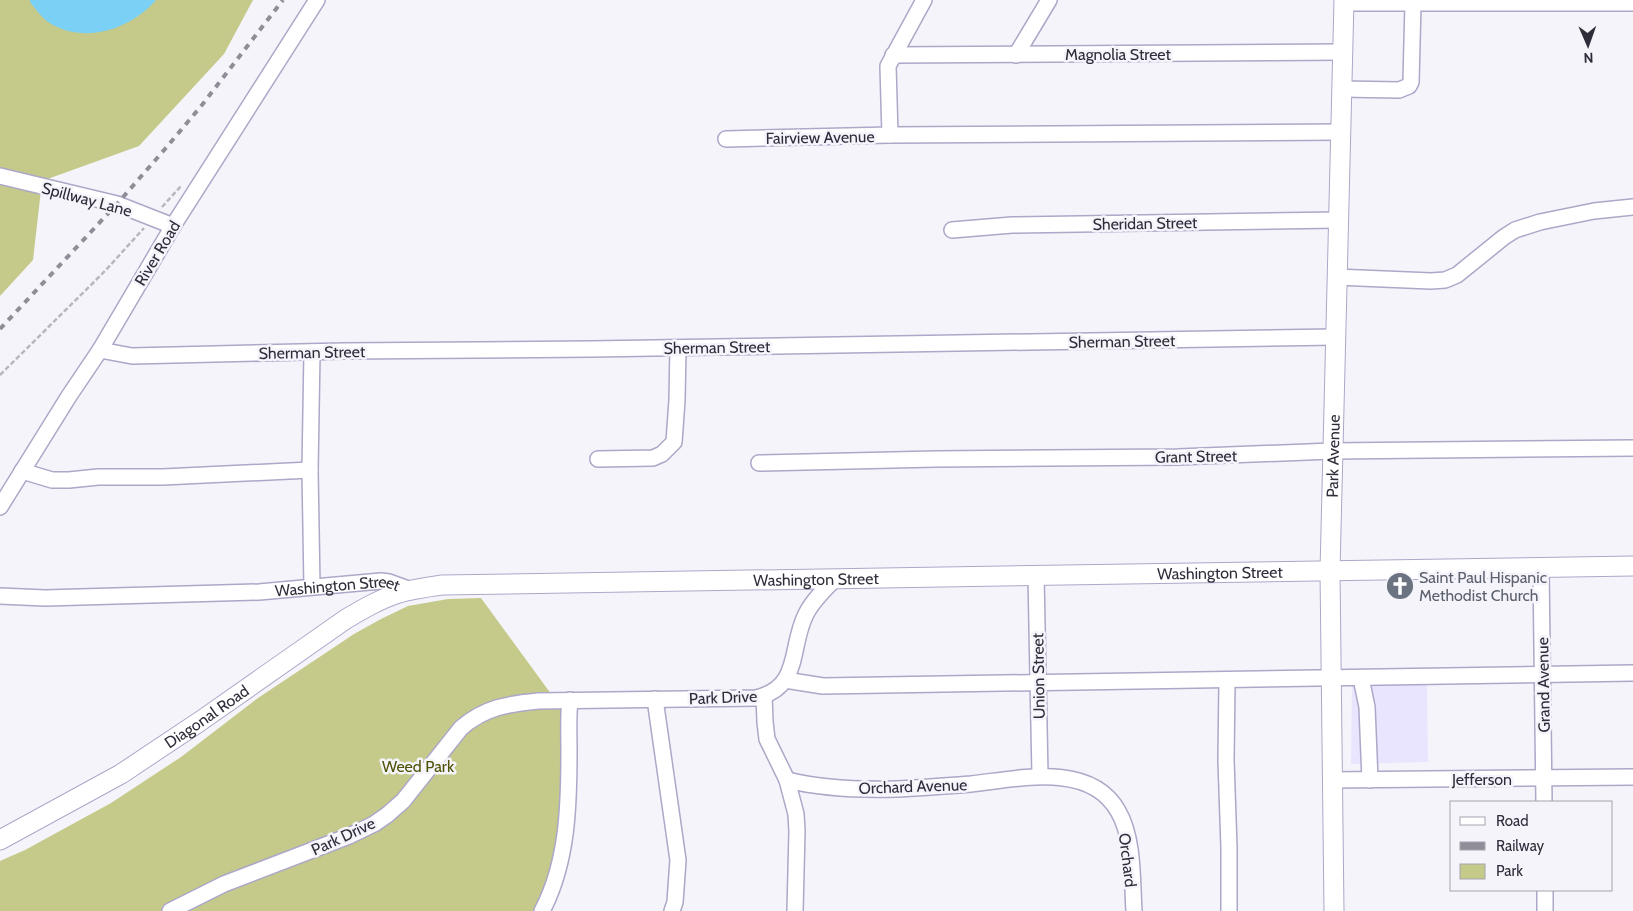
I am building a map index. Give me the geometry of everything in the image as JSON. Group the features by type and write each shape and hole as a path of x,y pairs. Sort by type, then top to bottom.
{"main road":[{"name":"Park Avenue","path":"1334,911 1330,570 1344,1"},
{"name":"Washington Street","path":"411,590 442,585 1633,566"},
{"name":"Diagonal Road","path":"0,840 121,774 346,619 368,606 411,590"}],"street":[{"name":"River Road","path":"0,507 100,350 173,226 317,0"},
{"name":"Fairview Avenue","path":"726,139 890,135 888,66 924,0"},
{"path":"1016,55 1049,0"},
{"path":"1344,1 1413,3 1633,3"},
{"path":"1342,89 1399,90 1409,86 1411,82 1413,3"},
{"name":"Magnolia Street","path":"893,55 1342,52"},
{"path":"890,135 1340,132"},
{"name":"Spillway Lane","path":"0,176 117,204 173,226"},
{"path":"1336,277 1445,280 1457,275 1504,236 1515,230 1540,222 1594,211 1633,207"},
{"name":"Sheridan Street","path":"952,230 1012,225 1338,220"},
{"name":"Sherman Street","path":"100,350 132,356 1335,337"},
{"path":"598,459 653,458 670,448 674,442 678,348"},
{"path":"312,352 310,470 312,587"},
{"name":"Grant Street","path":"759,463 1633,448"},
{"path":"22,472 52,480 69,480 98,477 163,477 310,470"},
{"name":"Grand Avenue","path":"1541,568 1544,801"},
{"name":"Union Street","path":"1036,576 1040,776"},
{"path":"836,578 824,590 806,614 791,670 786,680 823,686 1542,676 1633,673"},
{"name":"Washington Street","path":"0,596 45,598 258,592 381,580 411,590"},
{"path":"1361,678 1367,707 1370,780"},
{"name":"Park Drive","path":"170,911 224,884 349,836 374,824 402,801 461,728 472,718 486,711 516,703 538,701 756,698 776,689 786,680"},
{"path":"1228,680 1226,760 1230,848 1229,911"},
{"path":"764,696 764,722 767,739 786,780 796,814 798,831 795,911"},
{"path":"655,699 678,860 675,902 672,911"},
{"path":"542,911 553,883 562,850 567,819 570,700"},
{"name":"Orchard Avenue","path":"786,780 850,788 894,789 1040,776"},
{"name":"Orchard","path":"1040,776 1077,780 1090,785 1102,792 1118,810 1128,838 1134,911"},
{"name":"Jefferson","path":"1332,780 1633,777"},
{"path":"1545,891 1545,911"}],"path":[{"path":"0,375 105,271 182,185"}],"shaded area":[{"path":"1352,683 1427,684 1428,762 1351,764"}],"green space":[{"path":"0,0 253,0 224,54 139,146 42,181 33,260 0,296"},
{"name":"Weed Park","path":"481,598 565,713 562,827 546,887 534,911 0,911 0,861 25,850 111,803 181,757 258,698 354,634 381,619 408,606 448,599"}],"water":[{"path":"30,0 156,0 145,11 120,26 91,33 62,29 48,22"}],"railway":[{"path":"0,329 117,204 165,149 202,105 283,0"}],"place":[{"name":"Saint Paul Hispanic Methodist Church","path":"1400,586"}]}
